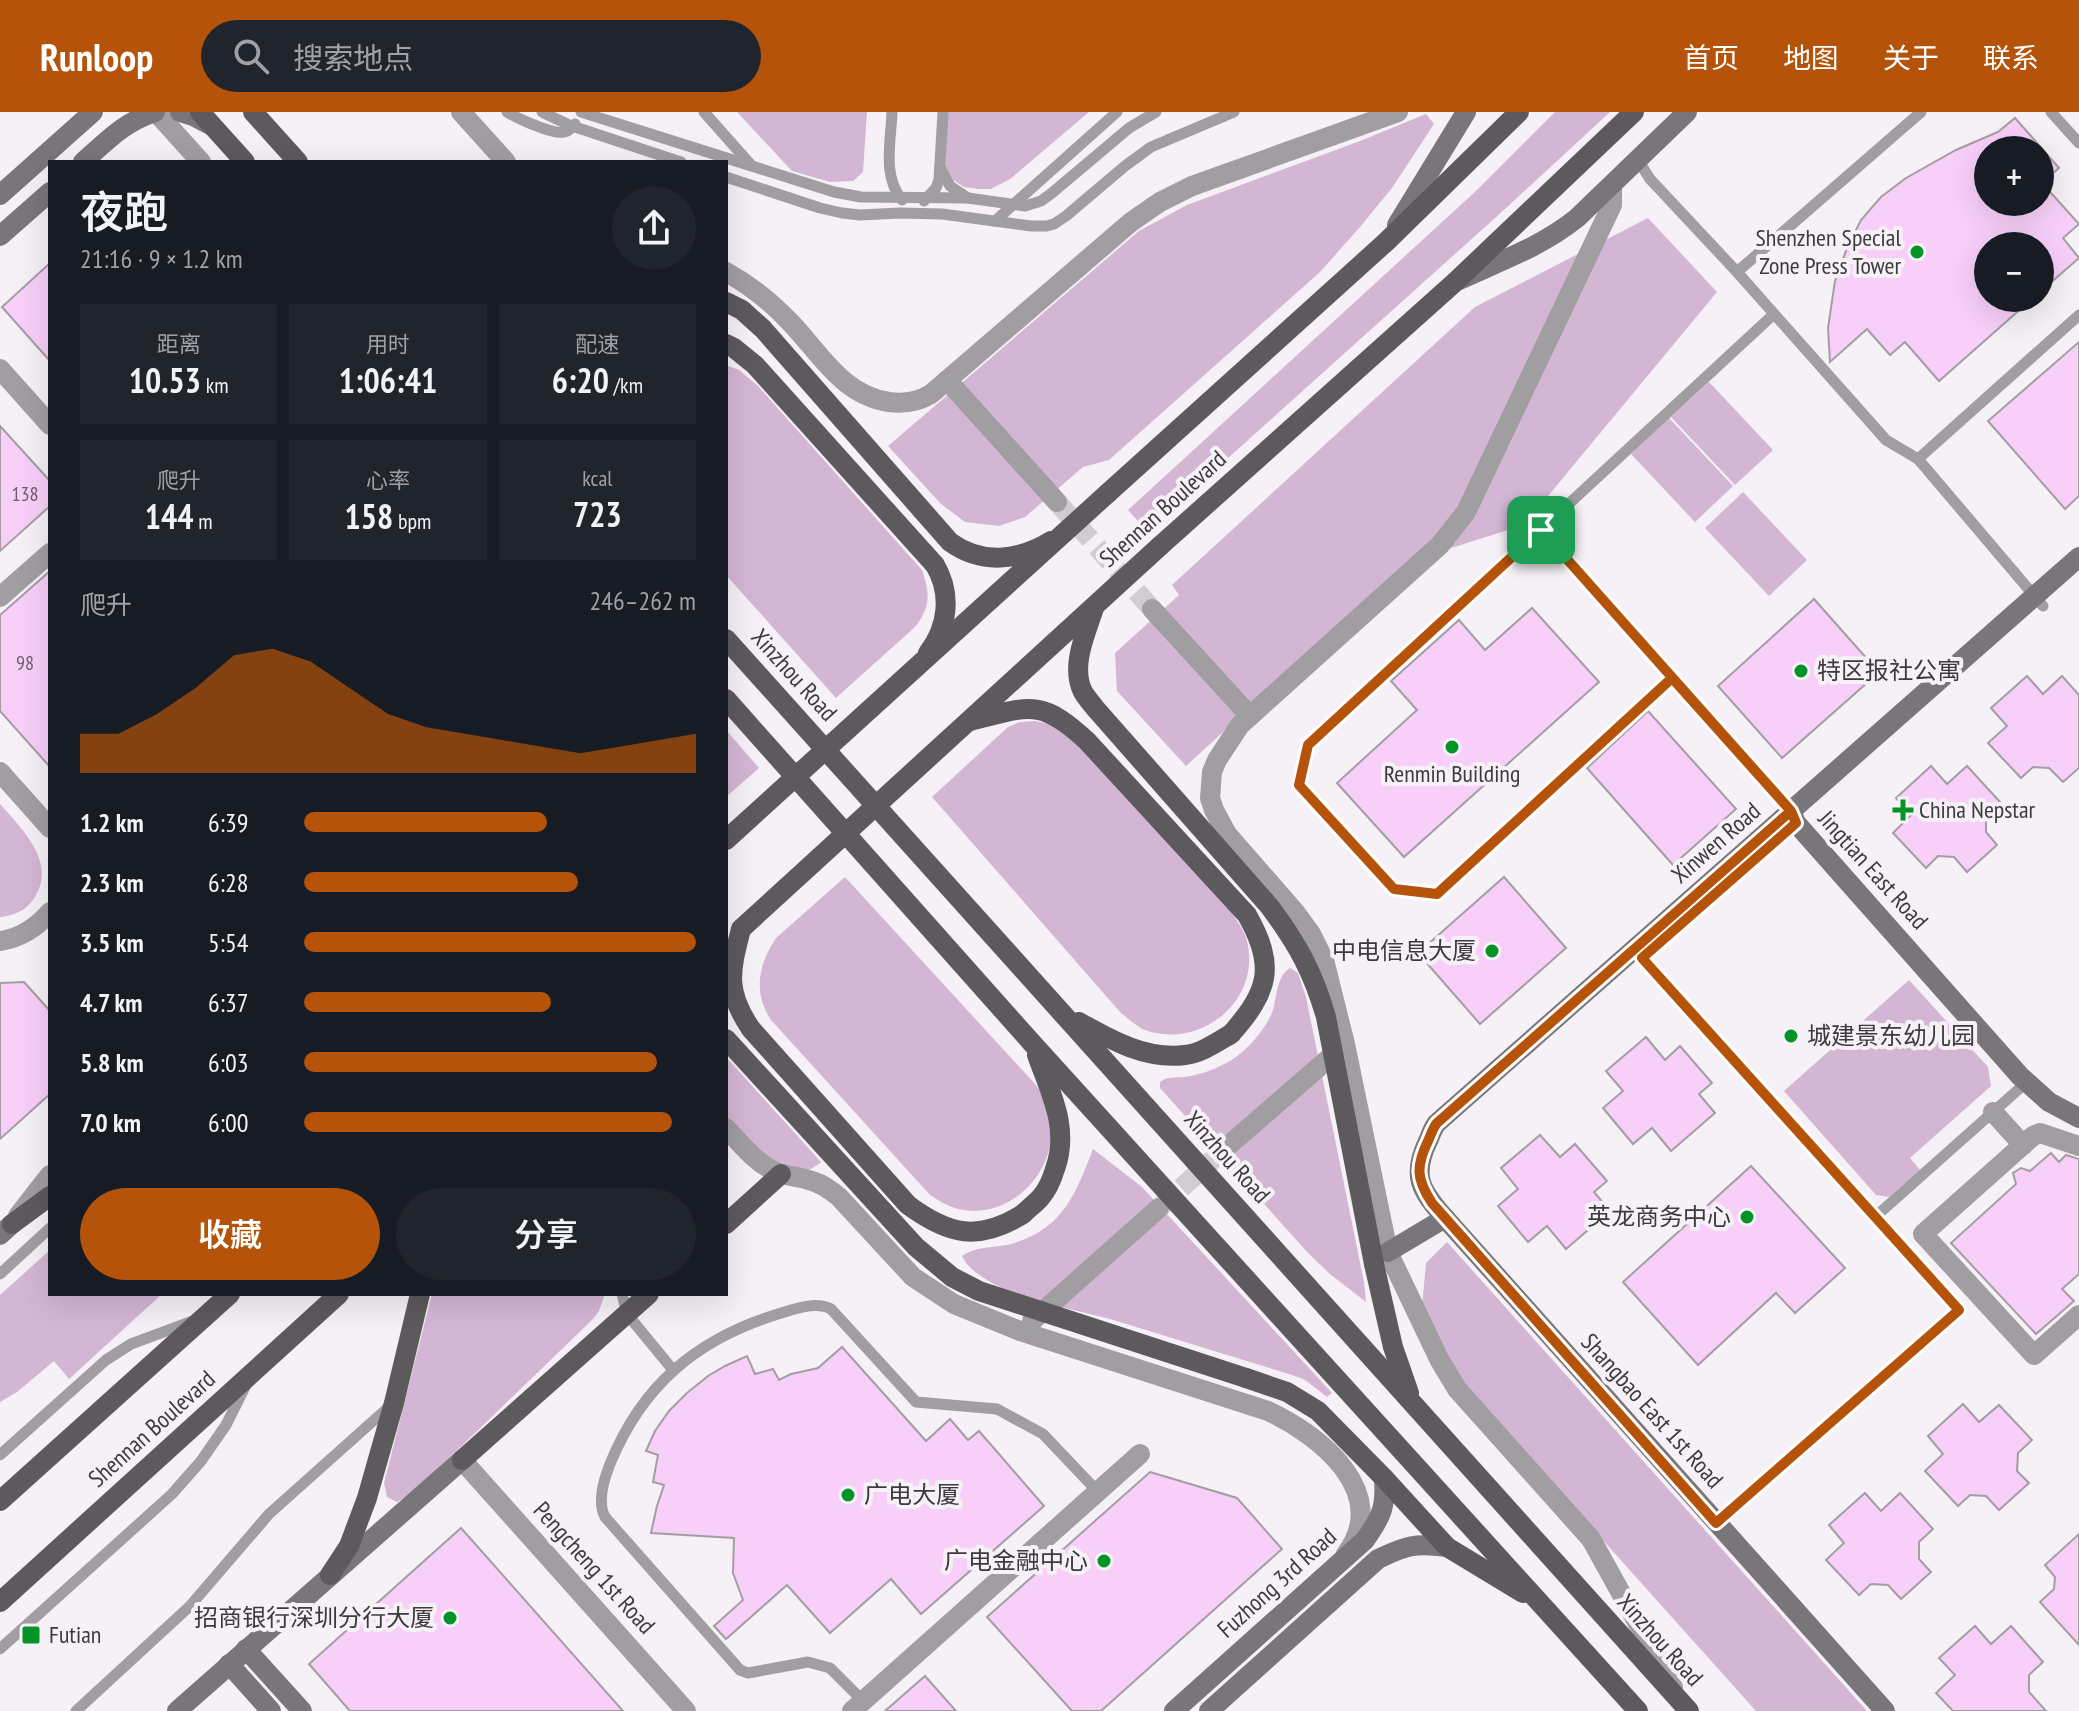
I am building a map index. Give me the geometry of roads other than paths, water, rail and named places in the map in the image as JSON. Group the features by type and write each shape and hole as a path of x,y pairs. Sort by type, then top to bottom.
{"main road":[{"path":"253,112 296,160"},
{"name":"Shennan Boulevard","path":"728,838 1386,242 1519,112"},
{"name":"Shennan Boulevard","path":"734,936 1160,546 1454,283 1634,112"},
{"path":"206,119 243,160"},
{"path":"281,143 307,160"},
{"path":"728,303 742,310 763,329 941,532 960,549 983,557 1005,558 1033,551 1065,533"},
{"path":"728,345 755,365 935,565 944,583 945,616 938,637 918,666"},
{"path":"1095,605 1080,655 1078,677 1083,692 1270,907 1292,936 1317,987 1381,1258 1393,1347 1416,1407"},
{"name":"Xinzhou Road","path":"728,641 1686,1708"},
{"path":"728,701 1032,1043 1638,1711"},
{"path":"966,722 1027,708 1041,709 1059,717 1087,741 1239,906 1258,935 1264,952 1265,974 1259,997 1248,1014 1231,1034 1187,1055 1159,1055 1116,1043 1064,1014"},
{"path":"734,936 732,989 739,1011 751,1029 908,1205 931,1222 956,1231 979,1232 1003,1226 1023,1214 1043,1195 1051,1181 1058,1162 1061,1138 1058,1112 1032,1043"},
{"path":"728,1041 916,1247 952,1277 979,1291 1287,1392 1318,1411 1447,1547 1544,1606"},
{"path":"728,1222 781,1174"},
{"path":"6,1229 48,1198"},
{"name":"Shennan Boulevard","path":"0,1501 228,1296"},
{"name":"Shennan Boulevard","path":"0,1602 337,1296"},
{"path":"330,1575 349,1546 361,1517 394,1403 420,1296"},
{"path":"462,1460 625,1304 644,1296"}],"street":[{"path":"0,195 93,112"},
{"path":"85,160 125,125 155,112 199,160"},
{"path":"180,112 206,119"},
{"path":"461,112 504,160"},
{"path":"728,273 765,299 837,375 861,395 893,403 915,402 931,394 1131,222 1160,202 1192,186 1398,112"},
{"path":"1386,242 1466,112"},
{"path":"1454,283 1561,231 1687,112"},
{"path":"1612,185 1612,205 1466,512 1440,545 1231,736 1217,760 1210,798 1227,834 1295,912 1318,947 1330,975 1345,1044 1381,1258 1457,1389 1591,1539 1686,1708"},
{"path":"0,236 48,194"},
{"path":"0,369 48,423"},
{"path":"947,380 1057,502"},
{"path":"0,597 48,555"},
{"name":"Xinwen Road","path":"1445,1218 1428,1197 1420,1180 1419,1163 1429,1139 1450,1126 1639,953 2039,601 2079,557"},
{"name":"Xinwen Road","path":"2039,601 2079,574"},
{"path":"1152,609 1250,716"},
{"path":"0,772 48,826"},
{"name":"Jingtian East Road","path":"1796,817 2029,1080 2056,1107 2079,1118"},
{"path":"0,941 17,938 47,922"},
{"path":"1229,1145 1345,1044"},
{"name":"Jingtian East Road","path":"2029,1080 2079,1108"},
{"path":"1993,1112 2023,1145"},
{"path":"728,1130 772,1171 815,1181 827,1188 913,1277 954,1304 1020,1331 1268,1411 1303,1429 1339,1463 1359,1496 1361,1524 1353,1546 1342,1559"},
{"path":"2079,1146 2040,1133 1923,1234 2034,1355 2079,1315"},
{"path":"6,1229 48,1177"},
{"path":"1020,1331 1159,1208"},
{"path":"1381,1258 1445,1218"},
{"name":"Shangbao East 1st Road","path":"1445,1218 1885,1711"},
{"path":"858,1706 1140,1454"},
{"path":"177,1711 462,1460"},
{"name":"Pengcheng 1st Road","path":"462,1460 686,1711"},
{"name":"Fuzhong 3rd Road","path":"1174,1711 1365,1540 1378,1522 1385,1500 1384,1478"},
{"name":"Fuzhong 3rd Road","path":"1209,1711 1378,1559 1399,1548 1422,1544 1447,1547"},
{"path":"246,1649 302,1711"},
{"path":"229,1664 271,1711"}],"lane":[{"path":"507,112 560,133 573,126 580,112 834,192 861,197 968,198 1030,205 1047,197 1129,128 1156,112"},
{"path":"542,112 573,126 675,160"},
{"path":"704,112 751,165"},
{"path":"892,112 889,176 893,188 912,213"},
{"path":"912,213 936,188 939,180 943,112"},
{"path":"995,221 1117,112"},
{"path":"728,178 842,213 942,214 1031,226 1054,224 1151,147 1234,112"},
{"path":"1737,272 1921,112"},
{"path":"2051,112 2079,143"},
{"path":"1638,160 1650,179 1886,440 1918,459 2039,601"},
{"path":"940,165 950,186 968,198"},
{"path":"861,197 879,189 889,176"},
{"path":"1672,678 1437,894 1394,889 1299,785 1308,745 1774,314"},
{"path":"1918,459 2079,315"},
{"path":"1541,530 1796,817"},
{"path":"1639,953 1959,1310 1716,1523"},
{"path":"1875,1217 2029,1080"},
{"path":"0,1274 48,1230"},
{"path":"625,1304 673,1370"},
{"path":"858,1706 830,1668 808,1662 748,1673 740,1670 601,1511 604,1480 622,1437 647,1398 673,1370 707,1346 750,1323 822,1304 831,1309 916,1402 997,1409 1043,1434 1098,1492"},
{"path":"0,1455 106,1360 131,1344 205,1316"},
{"path":"0,1649 172,1494 201,1461 226,1425 252,1374"},
{"path":"76,1711 190,1606 269,1514 394,1403"}],"tunnel":[{"path":"1057,502 1152,609"},
{"path":"1159,1208 1229,1145"}],"place":[{"name":"Shenzhen Special Zone Press Tower","path":"1917,252"},
{"name":"特区报社公寓","path":"1801,671"},
{"name":"Renmin Building","path":"1452,747"},
{"name":"China Nepstar","path":"1903,810"},
{"name":"中电信息大厦","path":"1492,951"},
{"name":"城建景东幼儿园","path":"1791,1036"},
{"name":"英龙商务中心","path":"1747,1217"},
{"name":"广电大厦","path":"848,1495"},
{"name":"广电金融中心","path":"1104,1561"},
{"name":"招商银行深圳分行大厦","path":"450,1618"},
{"name":"Futian","path":"31,1635"}]}
